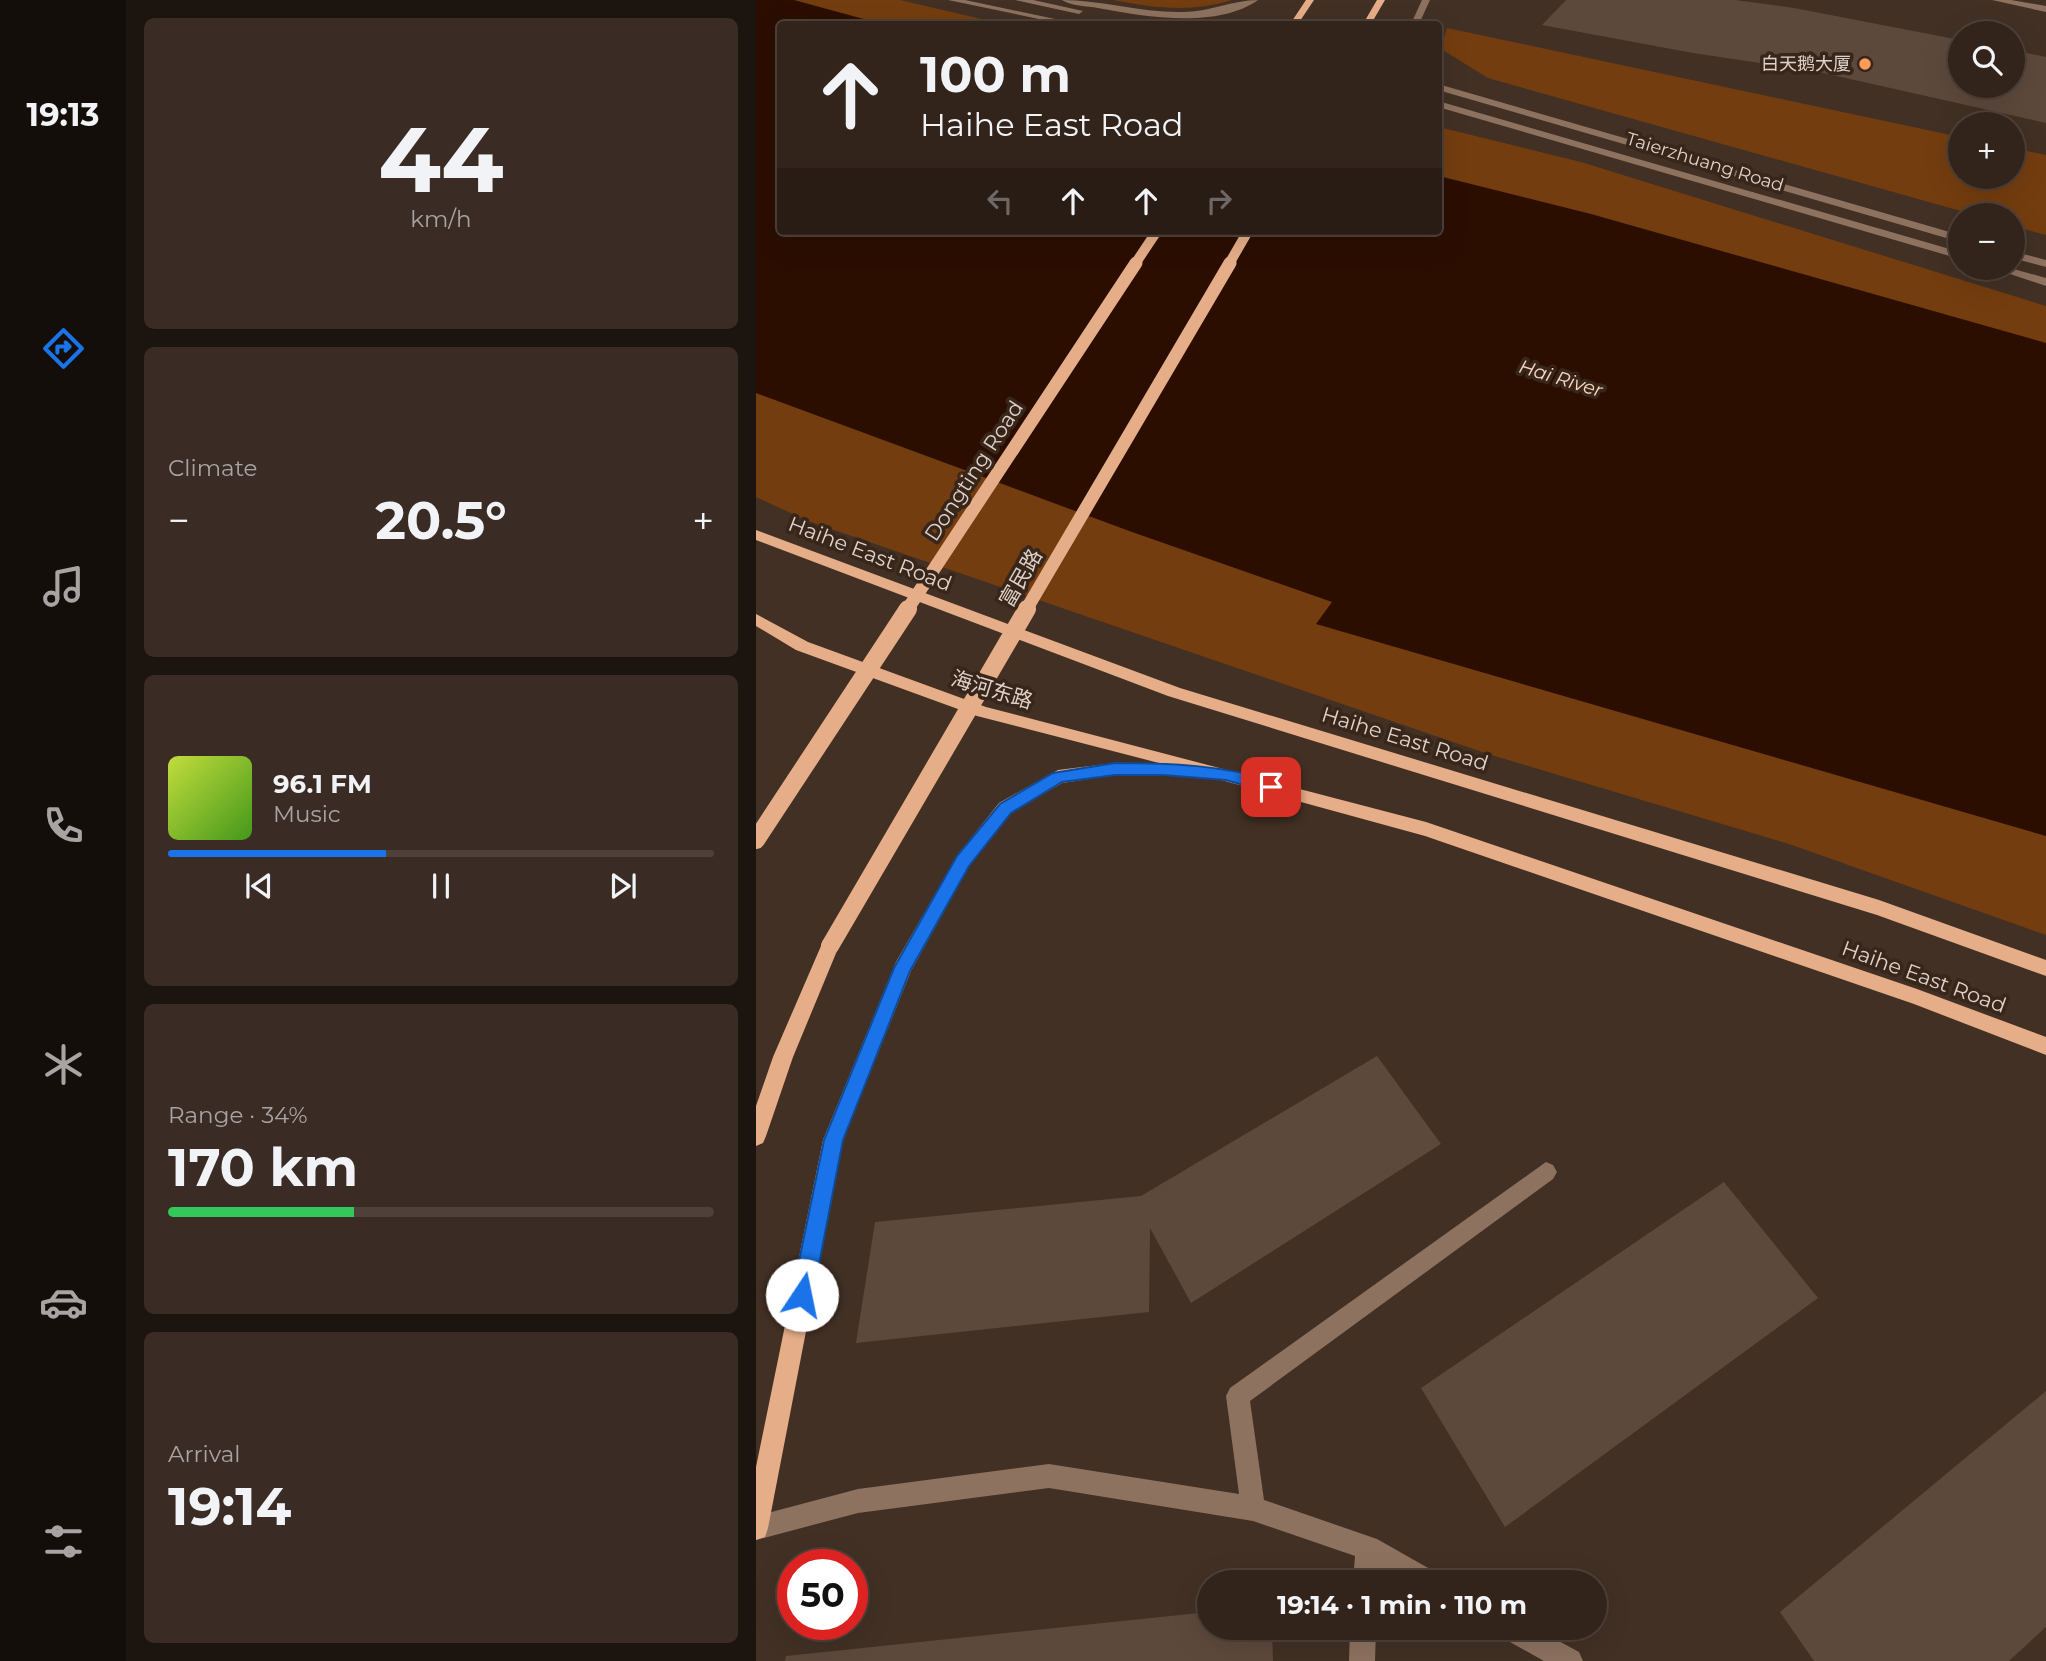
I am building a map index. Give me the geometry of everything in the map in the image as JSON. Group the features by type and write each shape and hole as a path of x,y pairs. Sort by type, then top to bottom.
{"main road":[{"path":"1296,21 1310,0"},
{"path":"1369,21 1381,0"},
{"name":"Dongting Road","path":"756,840 1154,235"},
{"name":"富民路","path":"756,1136 783,1057 830,946 1246,235"},
{"name":"Haihe East Road","path":"756,535 1174,692 1879,908 2046,968"},
{"name":"海河东路","path":"756,619 802,646 983,712 1226,774"},
{"path":"756,1528 833,1140 903,968 963,861 1005,808 1058,777 1115,769 1163,769 1226,774"},
{"name":"Haihe East Road","path":"1226,774 1426,829 1904,992 2046,1046"}],"street":[{"path":"952,0 1059,21"},
{"path":"1018,0 1137,21"},
{"path":"1066,0 1179,18 1231,10 1254,0"},
{"path":"1416,21 1426,0"},
{"path":"1996,0 2046,9"},
{"path":"1442,77 1488,100"},
{"name":"Taierzhuang Road","path":"1442,88 1948,235"},
{"name":"Taierzhuang Road","path":"1442,105 1948,253"},
{"path":"2025,258 2046,264"},
{"path":"2025,276 2046,282"},
{"path":"1253,1509 1238,1396 1546,1172"},
{"path":"756,1528 858,1501 1049,1476 1253,1509 1367,1548 1406,1570"},
{"path":"1366,1570 1367,1548"},
{"path":"1362,1661 1363,1640"},
{"path":"1532,1640 1570,1661"}],"shaded area":[{"path":"756,0 900,0 990,21 777,21 777,235 1442,235 1442,128 1581,162 1948,276 1948,280 1962,280 2046,306 2046,935 1789,844 1488,754 808,521 756,497"},
{"path":"1113,0 1232,0 1201,7 1172,8"},
{"path":"1447,28 1948,134 1948,189 2025,189 2025,151 2046,155 2046,235 2025,229 2025,203 1948,203 1948,207 1488,78 1442,50"}],"water":[{"name":"Hai River","path":"756,0 794,0 871,21 777,21 777,235 1442,235 1442,177 1591,214 2046,343 2046,836 1316,624 1332,602 1132,532 756,393"}],"building":[{"name":"白天鹅大厦","path":"1566,0 1735,0 1794,8 1948,38 1948,98 2025,98 2025,53 2046,57 2046,123 2025,118 2025,112 1997,112 1819,72 1693,53 1542,25"},
{"path":"1377,1056 1441,1144 1191,1303 1150,1228 1149,1312 856,1343 875,1222 1141,1196"},
{"path":"1724,1182 1818,1298 1505,1527 1421,1388"},
{"path":"2046,1391 2046,1627 2009,1661 1814,1661 1780,1612"},
{"path":"1197,1613 1197,1640 1272,1640 1273,1661 785,1661 786,1656"}],"place":[{"name":"白天鹅大厦","path":"1865,64"}],"route":[{"path":"802,1295 833,1140 903,968 963,861 1005,808 1058,777 1115,769 1163,769 1226,774 1271,787"}]}
